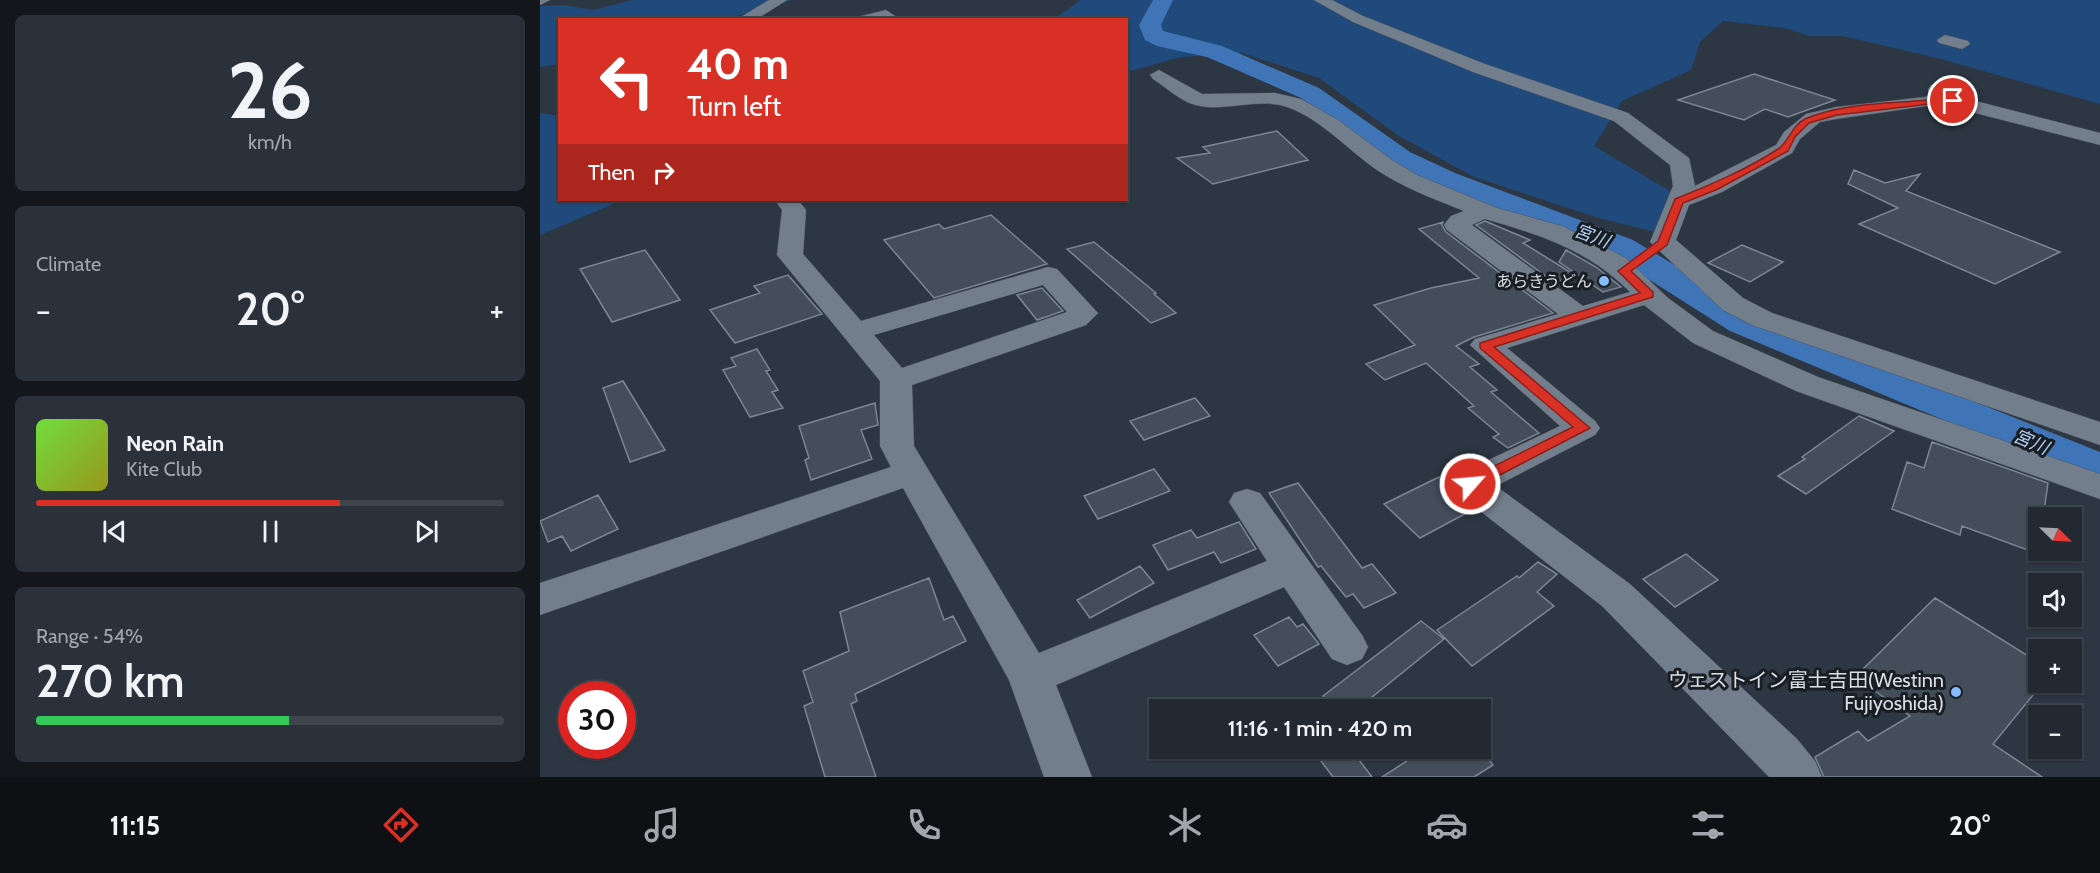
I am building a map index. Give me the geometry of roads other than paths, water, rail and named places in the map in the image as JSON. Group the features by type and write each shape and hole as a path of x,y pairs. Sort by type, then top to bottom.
{"street":[{"path":"747,18 780,0"},
{"path":"1321,0 1358,19 1479,68 1621,117 1682,163 1684,186 1660,244 1634,277 1579,316 1485,345 1583,428 1470,484 1616,595 1780,754 1798,777"},
{"path":"872,18 886,15 891,18"},
{"path":"1159,75 1194,98 1202,100 1275,99 1294,103 1331,124 1384,165 1409,180 1485,211 1553,231 1634,277 1703,337 1807,384 1944,430 2100,487"},
{"path":"1678,201 1714,187 1785,149 1791,136 1813,118 1836,112 1929,102 1946,91 2100,139"},
{"path":"787,201 794,210 790,255 896,381 897,446 1030,676 1068,777"},
{"path":"1485,211 1456,225 1579,316"},
{"path":"1660,244 1733,304 1762,318 2100,434"},
{"path":"854,332 1048,275 1084,313 1076,319 896,381"},
{"path":"540,599 913,472"},
{"path":"1247,502 1347,647"},
{"path":"1030,676 1292,567"}],"waterway":[{"name":"宮川","path":"1163,0 1150,25 1153,35 1165,41 1214,51 1310,93 1400,158 1444,180 1621,247 1744,323 1837,363 2015,433 2100,471"}],"place":[{"name":"あらきうどん","path":"1604,281"},
{"name":"ウェストイン富士吉田(Westinn Fujiyoshida)","path":"1956,692"}]}
